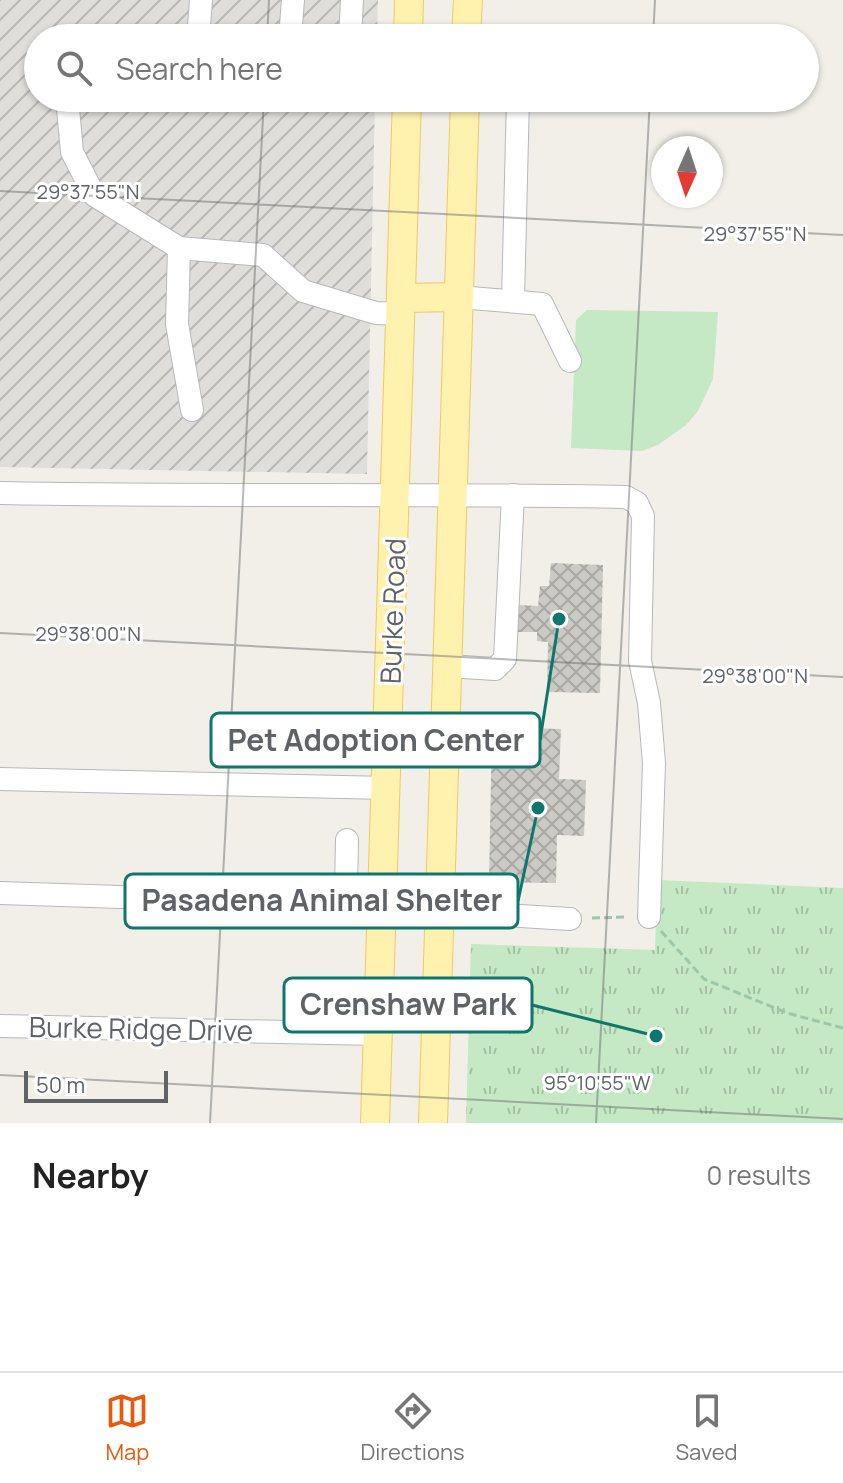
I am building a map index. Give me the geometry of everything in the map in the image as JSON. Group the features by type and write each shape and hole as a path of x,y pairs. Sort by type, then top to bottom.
{"main road":[{"path":"408,24 409,0"},
{"path":"467,24 468,0"},
{"name":"Burke Road","path":"375,1123 407,112"},
{"name":"Burke Road","path":"433,1123 465,112"},
{"path":"402,306 459,297"},
{"path":"384,909 440,911"}],"street":[{"path":"199,24 201,0"},
{"path":"291,24 293,0"},
{"path":"351,24 352,0"},
{"path":"68,112 72,152 94,195 179,248 263,255 303,291 376,313 402,306"},
{"path":"513,300 518,112"},
{"path":"179,248 177,324 192,410"},
{"path":"459,297 542,304 570,361"},
{"path":"0,493 149,496 453,494 626,497 637,503 643,516 640,661 649,703 654,763 649,917"},
{"path":"448,666 495,669 505,659 513,495"},
{"path":"0,779 387,788"},
{"path":"0,893 328,904 339,899 346,888 347,840"},
{"path":"346,888 361,889 384,909"},
{"path":"440,911 570,919"},
{"name":"Burke Ridge Drive","path":"0,1026 378,1034"}],"path":[{"path":"570,919 649,917 704,979 787,1013 843,1028"}],"shaded area":[{"path":"0,0 378,0 377,24 24,24 24,112 375,112 367,474 0,467"}],"green space":[{"path":"587,310 718,312 713,379 698,411 686,425 658,445 642,451 571,448 576,320"},
{"path":"657,880 843,888 843,1123 466,1123 471,944 655,950"}],"building":[{"path":"551,563 603,565 600,693 547,692 548,642 537,641 537,632 517,632 518,605 538,606 540,586 549,586"},
{"path":"492,727 561,729 559,779 586,780 584,836 557,835 556,883 489,882"}],"place":[{"name":"Pet Adoption Center","path":"559,619"},
{"name":"Pasadena Animal Shelter","path":"538,808"},
{"name":"Crenshaw Park","path":"656,1036"}]}
